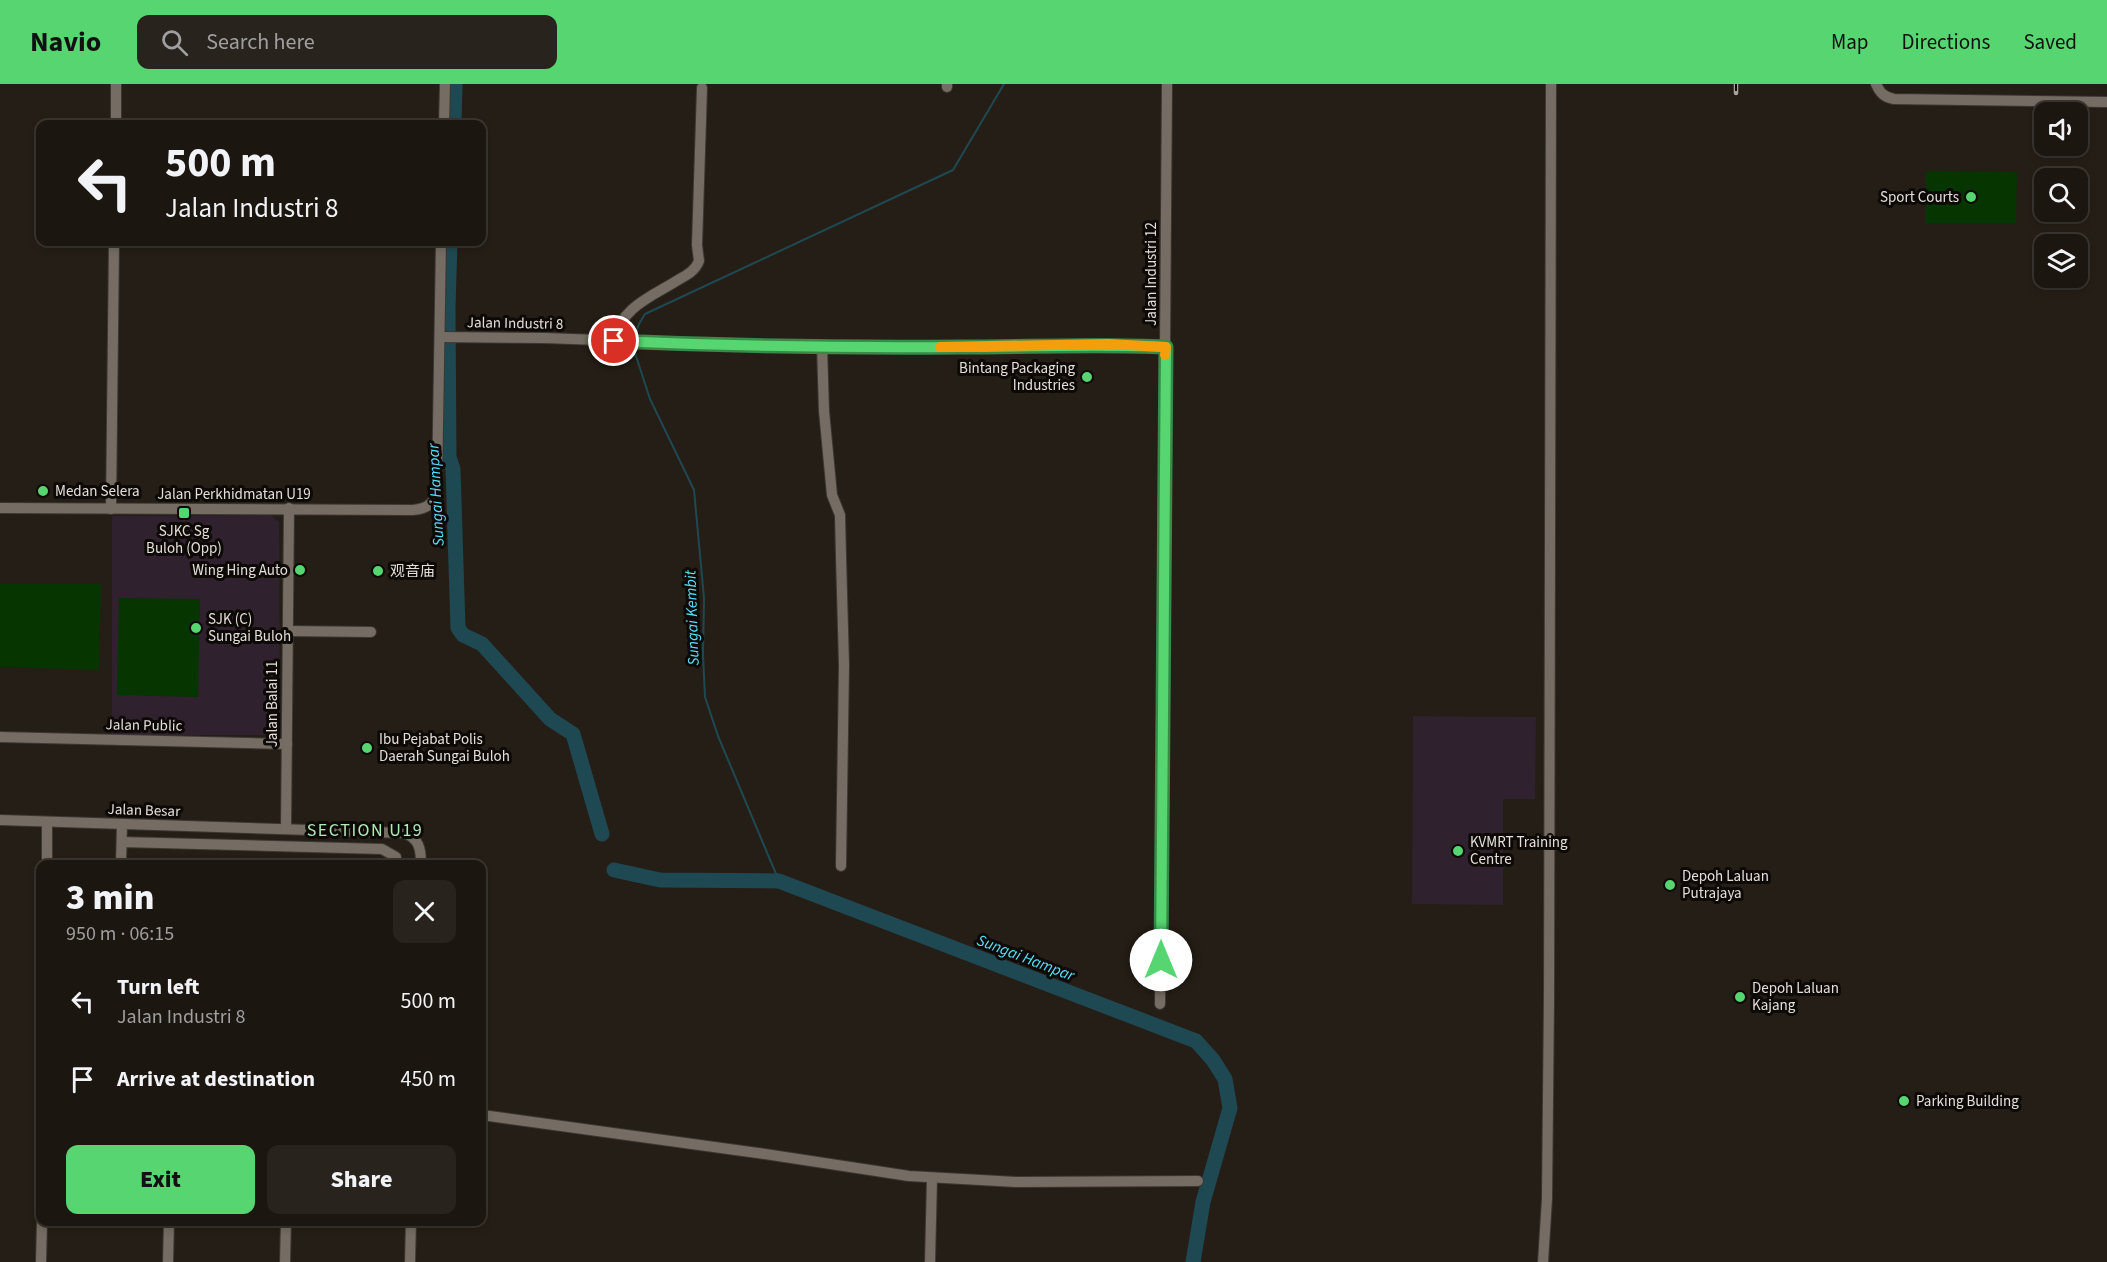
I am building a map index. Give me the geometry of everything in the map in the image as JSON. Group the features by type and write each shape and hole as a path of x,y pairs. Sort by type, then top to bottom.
{"street":[{"path":"116,84 116,120"},
{"path":"444,120 445,84"},
{"name":"Jalan Industri 12","path":"1160,1004 1167,84"},
{"path":"1543,1262 1547,1199 1550,998 1551,84"},
{"path":"1876,84 1882,94 1893,99 2107,102"},
{"path":"614,341 618,324 629,311 697,266 702,88"},
{"path":"111,509 114,246"},
{"path":"441,246 445,337"},
{"name":"Jalan Industri 8","path":"445,337 822,346 958,347 1108,344 1166,347"},
{"name":"Jalan Perkhidmatan U19","path":"0,508 423,509 431,504 436,496 445,337"},
{"path":"822,346 824,411 832,495 840,515 844,665 841,866"},
{"name":"Jalan Balai 11","path":"286,829 289,508"},
{"path":"288,631 371,632"},
{"name":"Jalan Public","path":"0,737 287,744"},
{"name":"Jalan Besar","path":"0,820 404,833 416,840 420,849 421,860"},
{"path":"47,822 47,860"},
{"path":"121,860 122,824"},
{"path":"122,842 382,849 396,857 396,860"},
{"path":"486,1116 909,1176 1016,1182 1198,1181"},
{"path":"930,1262 932,1178"},
{"path":"41,1262 42,1226"},
{"path":"168,1262 169,1226"},
{"path":"285,1262 286,1226"},
{"path":"410,1262 411,1226"}],"shaded area":[{"name":"SJK (C) Sungai Buloh","path":"271,515 279,522 280,735 112,735 112,516"},
{"name":"KVMRT Training Centre","path":"1413,716 1536,717 1535,799 1503,799 1503,905 1412,904"}],"green space":[{"name":"Sport Courts","path":"1926,171 2017,172 2016,223 1926,223"},
{"path":"0,584 101,584 99,670 0,667"},
{"path":"119,598 200,599 198,697 117,695"}],"waterway":[{"name":"Sungai Hampar","path":"454,120 455,84"},
{"name":"Sungai Kembit","path":"636,333 645,314 953,170 1004,84"},
{"name":"Sungai Hampar","path":"450,246 449,457 453,469 458,628 463,635 482,644 550,719 573,734 602,834"},
{"name":"Sungai Kembit","path":"635,353 650,399 694,490 704,598 705,697 718,736 779,881"},
{"name":"Sungai Hampar","path":"614,870 660,880 779,881 1196,1041 1213,1060 1225,1079 1230,1108 1203,1202 1193,1262"}],"railway":[{"path":"1736,84 1736,93"}],"slow traffic":[{"path":"940,347 1108,344 1166,347 1165,355"}],"place":[{"name":"Sport Courts","path":"1971,197"},
{"name":"Bintang Packaging Industries","path":"1087,377"},
{"name":"Medan Selera","path":"43,491"},
{"name":"SJKC Sg Buloh (Opp)","path":"184,513"},
{"name":"Wing Hing Auto","path":"300,570"},
{"name":"观音庙","path":"378,571"},
{"name":"SJK (C) Sungai Buloh","path":"196,628"},
{"name":"Ibu Pejabat Polis Daerah Sungai Buloh","path":"367,748"},
{"name":"KVMRT Training Centre","path":"1458,851"},
{"name":"Depoh Laluan Putrajaya","path":"1670,885"},
{"name":"Depoh Laluan Kajang","path":"1740,997"},
{"name":"Parking Building","path":"1904,1101"}],"district":[{"name":"SECTION U19","path":"365,830"}],"route":[{"path":"614,341 767,346 958,347 1108,344 1166,347 1161,960"}]}
